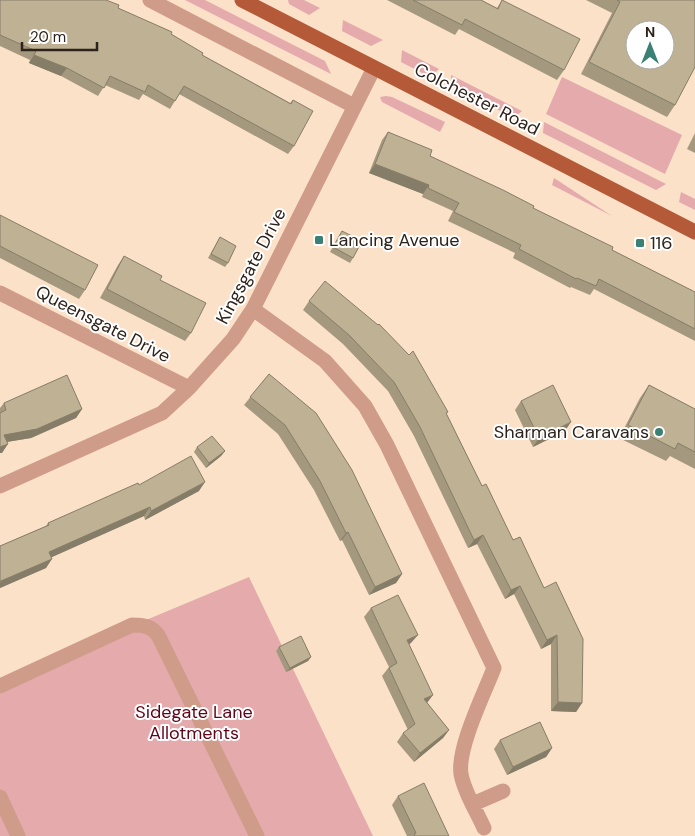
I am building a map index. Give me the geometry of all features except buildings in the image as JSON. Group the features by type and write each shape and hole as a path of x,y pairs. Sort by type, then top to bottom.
{"main road":[{"name":"Colchester Road","path":"242,0 695,232"}],"street":[{"path":"150,0 354,106"},
{"name":"Kingsgate Drive","path":"0,486 162,412 188,388 233,339 253,309 374,68"},
{"name":"Queensgate Drive","path":"0,293 188,388"},
{"path":"253,309 325,361 346,382 365,406 387,445 494,668 462,757 461,776 484,828"},
{"path":"0,686 132,625 144,625 152,628 158,636 257,836"},
{"path":"473,804 503,791"},
{"path":"2,805 18,836"}],"green space":[{"path":"185,0 205,0 325,61 331,74"},
{"path":"288,0 304,0 320,8 309,15 289,4"},
{"path":"343,20 383,40 371,46 342,31"},
{"path":"402,50 439,69 430,77 401,62"},
{"path":"451,75 522,111 514,118 451,86"},
{"path":"562,77 682,135 665,174 546,114"},
{"path":"380,97 392,97 445,122 440,132 382,102"},
{"path":"544,122 666,184 656,190 543,133"},
{"path":"554,178 612,216 552,185"},
{"path":"681,192 695,199 695,210 679,202"},
{"name":"Sidegate Lane Allotments","path":"249,577 373,836 0,836 0,681"}],"place":[{"name":"Lancing Avenue","path":"319,240"},
{"name":"116","path":"640,243"},
{"name":"Sharman Caravans","path":"659,432"}]}
